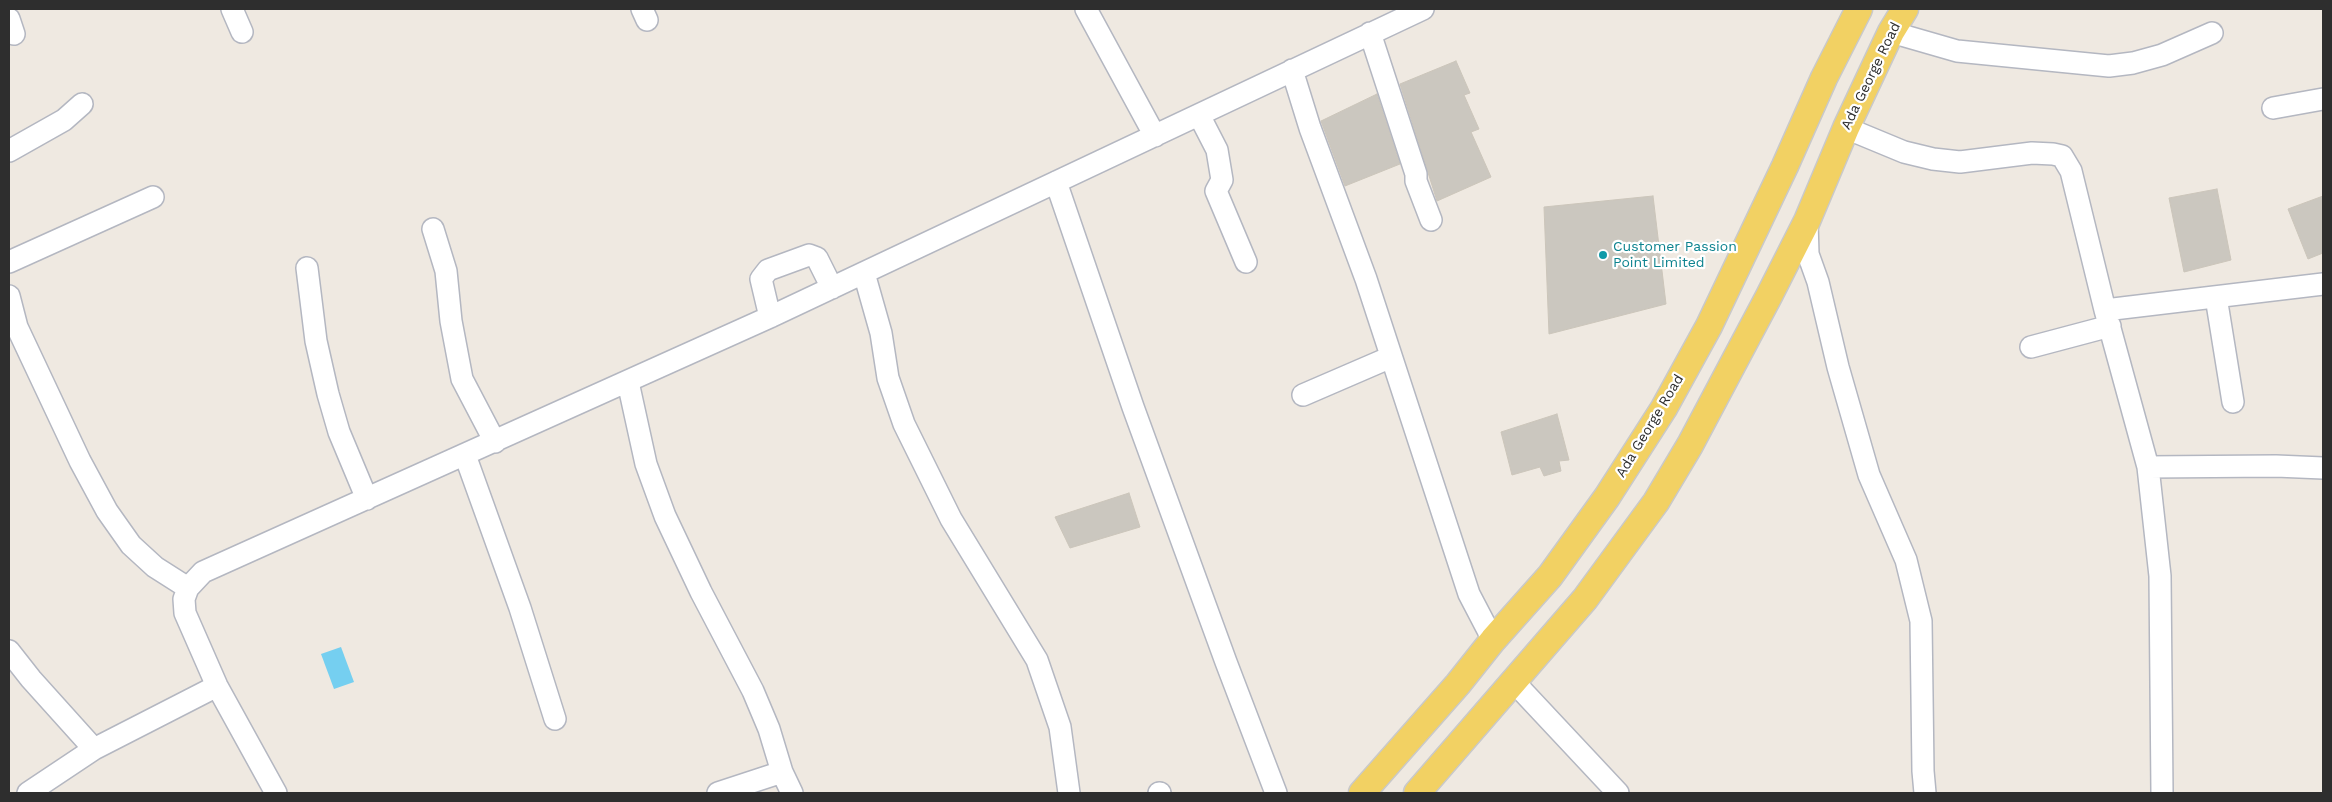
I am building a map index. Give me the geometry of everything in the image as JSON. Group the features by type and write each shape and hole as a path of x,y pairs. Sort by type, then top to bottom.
{"main road":[{"name":"Ada George Road","path":"1362,793 1550,576 1607,497 1664,408 1709,326 1785,166 1824,78 1859,9"},
{"name":"Ada George Road","path":"1417,793 1585,599 1656,502 1690,446 1736,362 1807,221 1846,128 1891,32 1905,9"}],"street":[{"path":"232,9 242,32"},
{"path":"1086,9 1154,136"},
{"path":"276,793 217,686 185,613 184,599 188,588 203,572 770,317 1421,9"},
{"path":"1891,32 1957,51 2109,66 2133,63 2162,55 2212,33"},
{"path":"1370,33 1416,174 1416,181 1431,220"},
{"path":"1292,70 1310,128 1366,279 1469,594 1493,640"},
{"path":"2273,108 2323,99"},
{"path":"9,151 64,120 82,104"},
{"path":"1199,115 1218,150 1222,180 1216,191 1246,262"},
{"path":"1846,128 1904,152 1933,159 1960,162 2032,152 2062,156 2071,171 2148,467 2160,576 2162,793"},
{"path":"1056,182 1137,416 1226,662 1276,793"},
{"path":"9,262 154,197"},
{"path":"1807,221 1808,254 1818,282 1853,421 1869,474 1906,560 1921,621 1923,771 1926,793"},
{"path":"433,229 446,271 451,321 462,379 495,442"},
{"path":"770,317 761,279 768,270 809,255 817,258 832,288"},
{"path":"307,268 316,341 328,394 339,432 367,499"},
{"path":"864,273 881,333 888,378 904,424 951,519 1037,660 1060,727 1069,793"},
{"path":"2031,347 2108,318 2216,297 2323,284"},
{"path":"9,296 18,327 80,461 107,511 131,545 155,567 188,588"},
{"path":"2216,297 2233,402"},
{"path":"1303,395 1391,357"},
{"path":"628,382 646,464 665,516 701,592 754,691 769,729 782,772 792,793"},
{"path":"465,455 520,608 555,720"},
{"path":"2148,467 2276,466 2323,468"},
{"path":"9,651 31,679 94,749"},
{"path":"1514,682 1618,793"},
{"path":"28,793 94,749 217,686"},
{"path":"718,793 782,772"}],"water":[{"path":"341,647 354,682 334,689 321,654"}],"building":[{"path":"1456,61 1470,93 1464,95 1479,129 1471,132 1491,177 1437,201 1400,84"},
{"path":"1377,94 1400,164 1345,186 1321,121"},
{"path":"2217,189 2231,260 2184,272 2169,198"},
{"name":"Customer Passion Point Limited","path":"1653,196 1666,304 1549,334 1544,207"},
{"path":"2323,196 2323,253 2308,259 2288,209"},
{"path":"1557,414 1569,460 1559,461 1561,471 1544,476 1540,467 1512,475 1501,432"},
{"path":"1129,493 1140,527 1070,548 1055,517"}],"place":[{"name":"Customer Passion Point Limited","path":"1603,255"}]}
